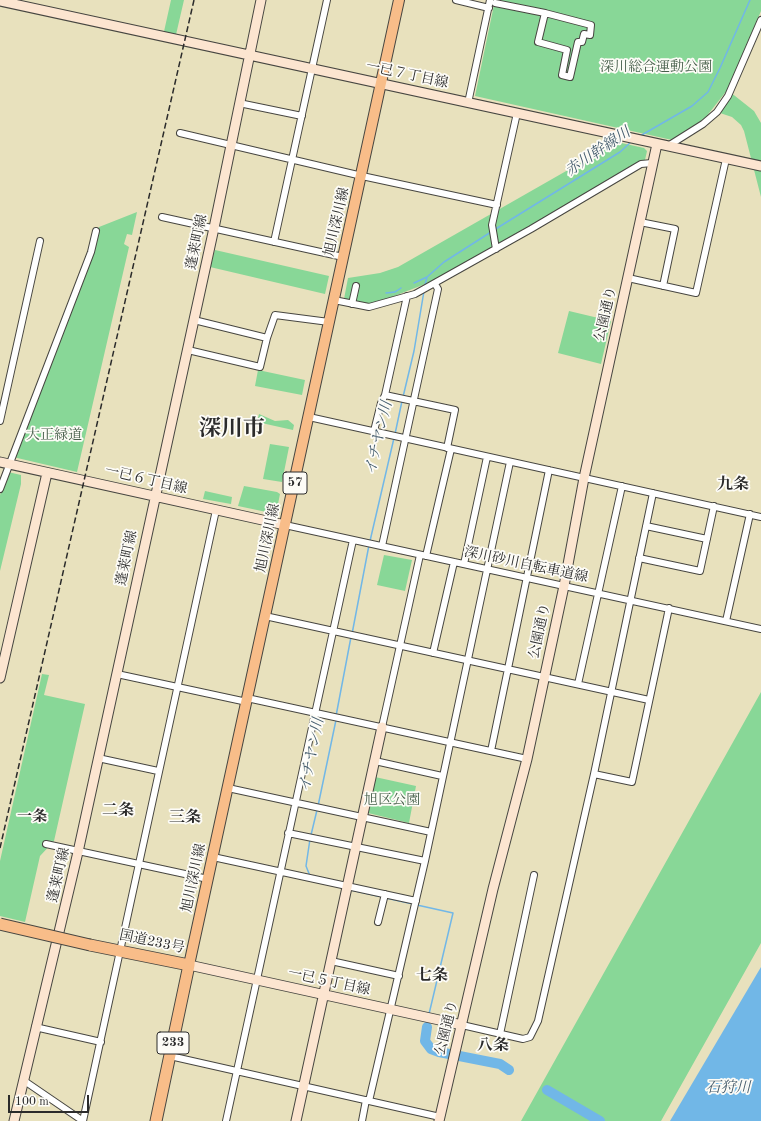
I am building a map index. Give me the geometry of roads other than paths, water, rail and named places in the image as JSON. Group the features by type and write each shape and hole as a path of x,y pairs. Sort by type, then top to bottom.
{"highway":[{"name":"国道233号","path":"0,924 90,945 190,965 156,1121"}],"main road":[{"name":"旭川深川線","path":"190,965 399,0"}],"street":[{"name":"一已７丁目線","path":"0,0 761,166"},
{"name":"蓬莱町線","path":"14,1121 35,1027 78,852 188,350 261,0"},
{"path":"274,242 327,0"},
{"path":"456,0 488,8"},
{"path":"468,103 488,8 493,1 591,25 590,35 584,34 582,42 578,42 570,77 562,75 567,50 538,42 545,14"},
{"path":"667,146 698,127 717,112 728,96 761,20"},
{"path":"239,103 302,116"},
{"path":"496,249 492,225 517,114"},
{"path":"180,133 362,176 497,205"},
{"name":"公園通り","path":"439,1119 545,677 584,478 656,144"},
{"path":"628,278 696,293 726,159"},
{"path":"334,300 370,306 407,296 435,284 641,164 652,163"},
{"path":"162,217 343,257"},
{"path":"640,222 675,229 663,286"},
{"path":"0,489 5,463 91,252 96,231"},
{"path":"0,421 40,241"},
{"path":"382,546 438,289 435,284"},
{"path":"352,304 356,286"},
{"path":"374,431 381,403 385,395 407,296"},
{"path":"188,350 260,367 267,338 275,315 329,322"},
{"path":"194,320 267,338"},
{"path":"296,1121 400,646 449,448 455,410 385,395"},
{"path":"309,418 406,438 761,517"},
{"path":"464,564 487,457"},
{"path":"362,1121 399,976 425,861 510,462"},
{"name":"一已６丁目線","path":"5,463 285,525"},
{"path":"491,751 528,578 549,470"},
{"path":"0,678 46,473"},
{"path":"578,684 622,486"},
{"path":"462,1026 523,1039 530,1037 538,1021 594,774 653,493"},
{"path":"639,558 700,572 714,506"},
{"path":"24,1080 83,1121 216,510"},
{"path":"726,621 750,514"},
{"name":"深川砂川自転車道線","path":"285,525 761,629"},
{"path":"646,526 707,539"},
{"path":"226,1121 353,540"},
{"path":"433,653 454,562"},
{"path":"594,774 632,782 669,608"},
{"path":"265,616 650,700"},
{"path":"117,674 177,687 315,712 526,759"},
{"path":"98,758 158,771"},
{"path":"375,761 442,776"},
{"path":"228,788 431,832"},
{"path":"288,832 425,861"},
{"path":"46,844 208,879"},
{"path":"213,857 416,901"},
{"path":"500,1034 534,875"},
{"path":"378,922 385,894"},
{"path":"331,961 399,976"},
{"name":"一已５丁目線","path":"190,965 462,1026"},
{"path":"35,1027 101,1042"},
{"path":"170,1056 367,1100 439,1119"}],"water":[{"name":"石狩川","path":"761,967 761,1121 670,1121"}],"waterway":[{"name":"赤川幹線川","path":"640,136 692,106 708,92 750,0"},
{"name":"赤川幹線川","path":"494,230 620,152 632,141"},
{"name":"赤川幹線川","path":"414,283 427,277 444,262 491,232"},
{"name":"イチヤン川","path":"425,285 427,277"},
{"name":"赤川幹線川","path":"386,293 395,292 401,288"},
{"name":"イチヤン川","path":"403,397 414,351 424,291"},
{"name":"イチヤン川","path":"395,434 402,401"},
{"name":"イチヤン川","path":"370,541 394,438"},
{"name":"イチヤン川","path":"352,634 369,545"},
{"name":"イチヤン川","path":"336,716 351,637"},
{"name":"イチヤン川","path":"318,806 336,720"},
{"name":"イチヤン川","path":"311,835 317,810"},
{"name":"イチヤン川","path":"310,839 306,866 310,876"},
{"name":"イチヤン川","path":"351,890 382,897"},
{"name":"イチヤン川","path":"386,898 413,904"},
{"name":"イチヤン川","path":"417,905 453,913 429,1014"},
{"name":"イチヤン川","path":"427,1027 428,1022"},
{"name":"イチヤン川","path":"427,1027 425,1041 431,1049 439,1052 500,1064 509,1070"},
{"name":"イチヤン川","path":"547,1090 600,1121"}],"railway":[{"path":"0,848 194,0"}],"district":[{"name":"深川市","path":"232,429"},
{"name":"九条","path":"733,485"},
{"name":"二条","path":"118,811"},
{"name":"一条","path":"32,817"},
{"name":"三条","path":"185,818"},
{"name":"七条","path":"432,976"},
{"name":"八条","path":"493,1046"}],"park label":[{"name":"深川総合運動公園","path":"656,67"},
{"name":"大正緑道","path":"54,435"},
{"name":"旭区公園","path":"392,800"}]}
